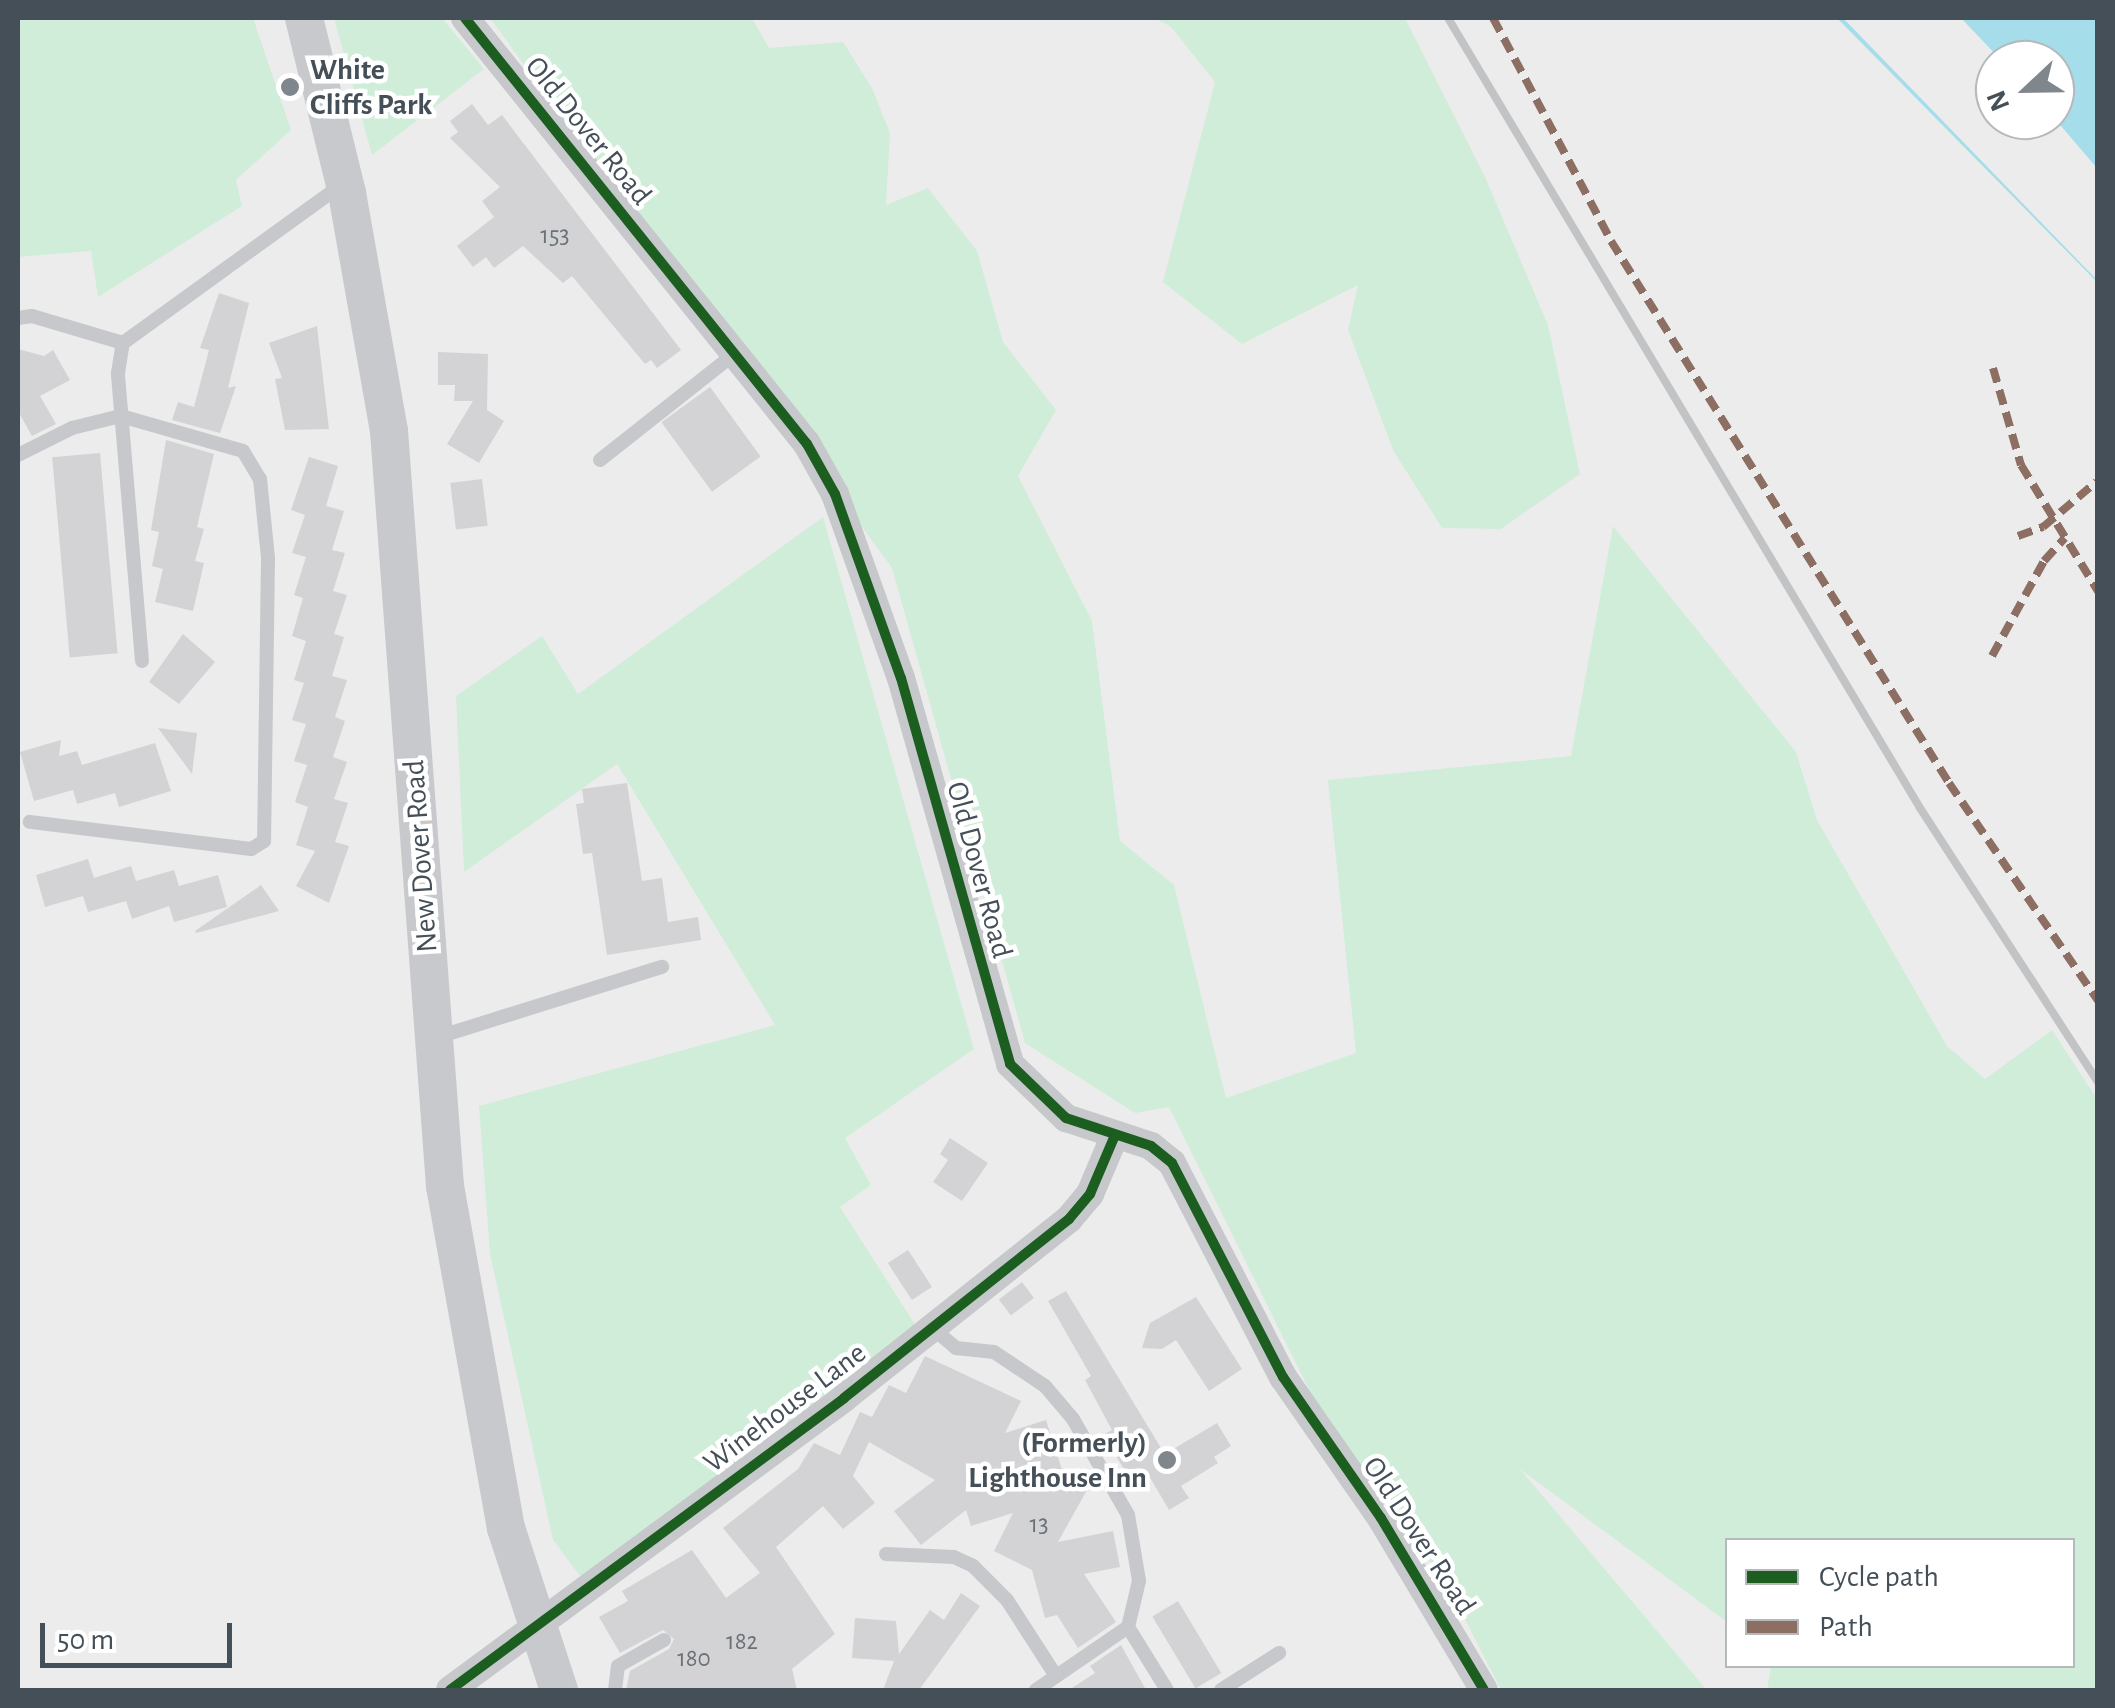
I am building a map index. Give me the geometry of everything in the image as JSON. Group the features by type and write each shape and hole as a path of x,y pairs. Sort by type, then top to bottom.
{"main road":[{"name":"New Dover Road","path":"304,18 344,184 391,449 445,1186 469,1340 506,1528 559,1690"}],"street":[{"name":"Old Dover Road","path":"465,18 807,444 849,524 901,678 1004,1053 1042,1101 1066,1118 1162,1153 1181,1177 1217,1259 1283,1377 1381,1518 1484,1690"},
{"name":"Winehouse Lane","path":"450,1690 844,1398 1069,1219 1090,1194 1115,1135"}],"lane":[{"path":"123,343 266,234 344,184"},
{"path":"18,318 32,316 123,343"},
{"path":"123,343 121,416 142,662"},
{"path":"600,460 734,354"},
{"path":"18,456 72,428 121,416 243,451 256,466 268,558 264,842 251,849 30,822"},
{"path":"432,1039 662,967"},
{"path":"930,1326 956,1348 1011,1362 1045,1386 1073,1419 1132,1530 1139,1592 1128,1627 1036,1690"},
{"path":"886,1554 954,1557 974,1566 1007,1600 1056,1676"},
{"path":"1128,1627 1167,1690"},
{"path":"615,1690 618,1666 664,1640"},
{"path":"1221,1690 1279,1653"}],"green space":[{"path":"18,18 253,18 291,130 236,180 242,206 98,297 91,251 18,257"},
{"path":"334,18 442,18 484,69 372,155"},
{"path":"490,18 752,18 769,48 843,42 872,88 890,133 886,205 928,188 977,251 1003,342 1056,410 1018,476 1092,621 1120,841 1174,885 1226,1098 1356,1053 1328,780 1571,756 1613,526 1796,752 1817,820 1947,1046 1985,1079 2052,1030 2097,1099 2097,1690 1767,1690 1771,1668 2075,1668 2075,1538 1725,1538 1725,1621 1520,1469 1707,1690 1501,1690 1448,1586 1318,1408 1169,1107 1135,1113 1025,1043 892,568"},
{"path":"1155,18 1405,18 1485,177 1548,325 1580,474 1501,529 1442,528 1393,450 1348,330 1358,285 1242,344 1163,282 1215,82 1171,27"},
{"path":"823,517 974,1049 845,1138 871,1185 840,1207 916,1326 583,1580 553,1540 490,1254 479,1106 775,1025 617,764 464,872 456,696 542,636 578,694"}],"water":[{"path":"1837,18 2097,18 2097,282"}],"pier":[{"path":"1843,18 1961,18 1982,40 1975,40 1975,140 2073,140 2097,168 2097,280"}],"building":[{"path":"472,104 488,125 502,115 681,350 657,368 651,360 645,364 572,276 563,283 523,246 494,268 486,257 473,267 457,246 494,217 482,201 500,187 450,138 458,132 450,121"},
{"path":"219,293 249,303 228,388 236,386 220,433 172,420 178,402 194,407 209,350 200,348"},
{"path":"317,326 329,429 285,430 275,379 282,378 269,343"},
{"path":"18,349 44,356 53,350 70,380 40,396 56,424 32,436 18,411"},
{"path":"438,352 488,354 487,410 504,421 479,463 447,444 473,401 454,401 455,385 438,385"},
{"path":"710,387 761,457 712,492 661,422"},
{"path":"166,440 214,454 197,527 204,529 195,561 204,563 193,611 155,602 163,569 152,566 159,532 151,530"},
{"path":"100,453 118,653 70,657 52,457"},
{"path":"309,457 338,466 326,506 344,511 332,550 345,553 333,591 347,595 334,634 344,637 332,676 347,680 335,717 345,721 333,757 347,762 334,799 348,803 335,842 349,846 329,903 296,886 315,851 296,845 308,807 295,802 307,765 294,761 306,724 292,720 304,683 294,680 306,641 292,636 303,598 294,595 306,557 292,553 305,515 291,510"},
{"path":"482,479 488,526 456,530 450,483"},
{"path":"183,634 215,662 179,704 149,682"},
{"path":"158,728 197,733 192,774"},
{"path":"61,740 59,756 77,751 82,765 155,743 171,791 119,807 115,793 77,804 73,790 34,801 20,752"},
{"path":"627,783 642,881 662,878 668,922 698,917 701,940 607,955 592,853 583,854 576,804 584,803 582,789"},
{"path":"88,859 94,878 131,866 136,881 174,870 179,886 218,875 227,907 174,922 169,906 132,919 126,901 88,912 83,896 45,907 36,875"},
{"path":"261,885 279,911 196,933 195,931"},
{"path":"950,1138 988,1163 962,1201 933,1182 948,1160 940,1154"},
{"path":"908,1250 932,1287 912,1300 888,1263"},
{"path":"1022,1282 1034,1298 1011,1315 999,1299"},
{"path":"1066,1291 1161,1448 1170,1451 1217,1423 1231,1446 1214,1457 1218,1463 1181,1486 1189,1498 1169,1510 1145,1469 1130,1479 1103,1435 1112,1430 1085,1380 1091,1376 1048,1301"},
{"path":"1196,1297 1242,1369 1209,1391 1176,1340 1162,1349 1142,1348 1150,1323"},
{"path":"925,1356 1021,1401 1005,1433 1046,1420 1062,1470 1087,1490 1058,1542 1113,1531 1120,1567 1084,1574 1116,1622 1078,1648 1057,1615 1045,1618 1032,1570 994,1551 1013,1513 971,1526 966,1510 921,1545 894,1511 935,1480 869,1442 853,1476 875,1503 843,1529 823,1506 776,1547 835,1634 792,1669 797,1690 626,1690 630,1671 669,1649 674,1639 663,1630 620,1653 599,1617 628,1601 622,1591 692,1550 726,1598 760,1573 723,1528 798,1469 814,1443 840,1455 860,1412 872,1417 889,1385 906,1393"},
{"path":"961,1593 980,1606 919,1690 883,1690 894,1661 852,1658 855,1618 896,1621 899,1654 930,1610 944,1620"},
{"path":"1178,1601 1221,1673 1196,1688 1152,1616"},
{"path":"1121,1645 1146,1690 1069,1690 1095,1673 1090,1666"}],"railway":[{"path":"1448,18 1920,808 2098,1082"}],"marked path":[{"path":"1493,18 1611,241 1949,783 2098,1001"},
{"path":"1993,368 2021,465 2098,591"},
{"path":"2018,536 2043,527 2096,482"},
{"path":"1992,656 2044,561 2065,538"}],"cycle path":[{"path":"465,18 807,444 835,494 901,678 1010,1064 1066,1118 1151,1146 1172,1163 1283,1377 1381,1518 1484,1690"},
{"path":"450,1690 844,1398 1069,1219 1090,1194 1115,1135"}],"place":[{"name":"White Cliffs Park","path":"290,87"},
{"name":"(Formerly) Lighthouse Inn","path":"1167,1460"}]}
